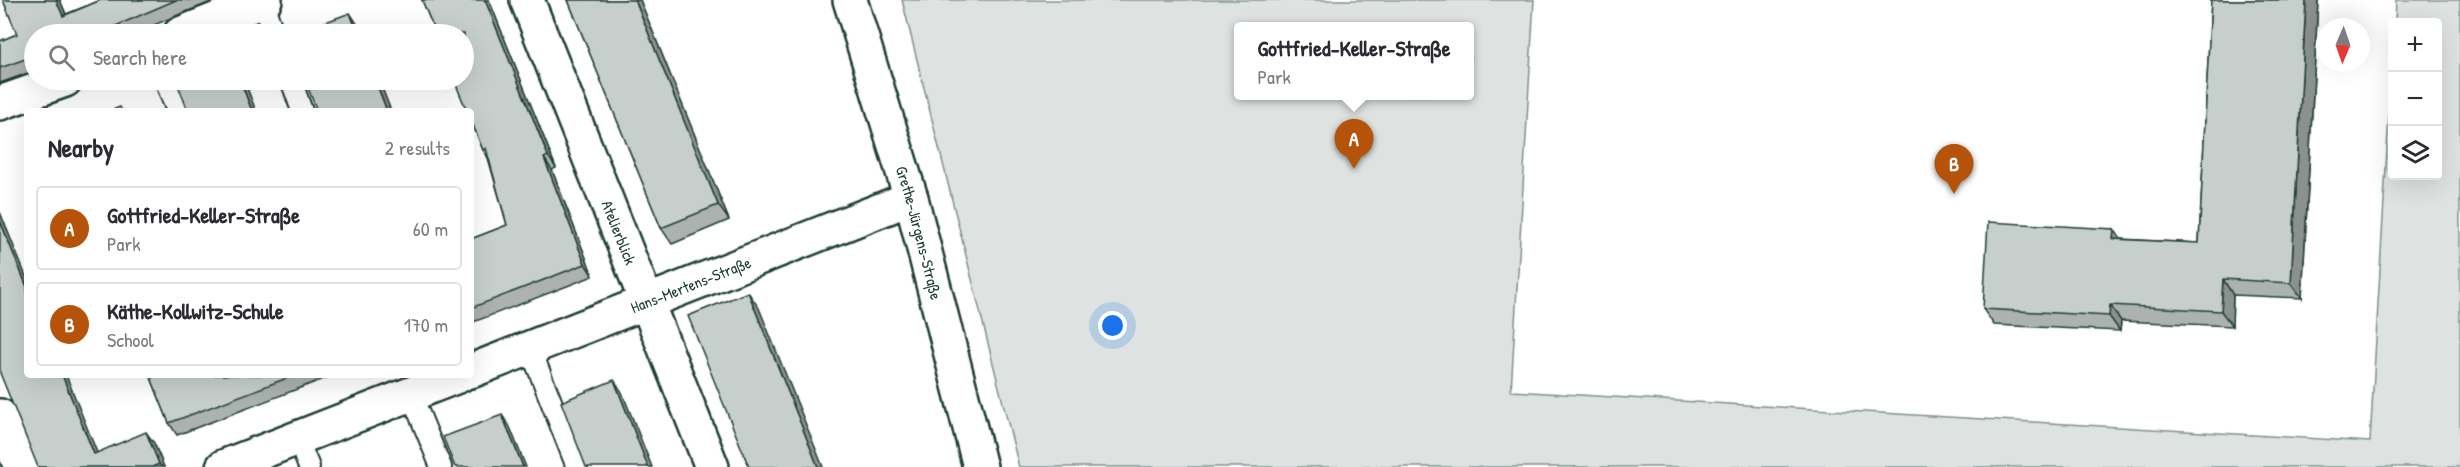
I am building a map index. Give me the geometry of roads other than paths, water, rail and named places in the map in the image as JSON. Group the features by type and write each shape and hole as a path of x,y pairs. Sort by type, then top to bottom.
{"street":[{"name":"Atelierblick","path":"527,0 712,467"},
{"name":"Grethe-Jürgens-Straße","path":"850,0 911,198 980,467"},
{"path":"205,24 263,1"},
{"path":"21,102 45,90"},
{"name":"Hans-Mertens-Straße","path":"474,370 911,198"},
{"path":"223,467 303,453 411,394 452,378"},
{"path":"0,416 21,467"}],"lane":[{"path":"263,1 271,24"},
{"path":"169,90 176,108"},
{"path":"295,90 301,108"},
{"path":"530,348 577,467"},
{"path":"411,394 441,467"}],"place":[{"name":"Gottfried-Keller-Straße","path":"1354,169"},
{"name":"Käthe-Kollwitz-Schule","path":"1954,194"}]}
